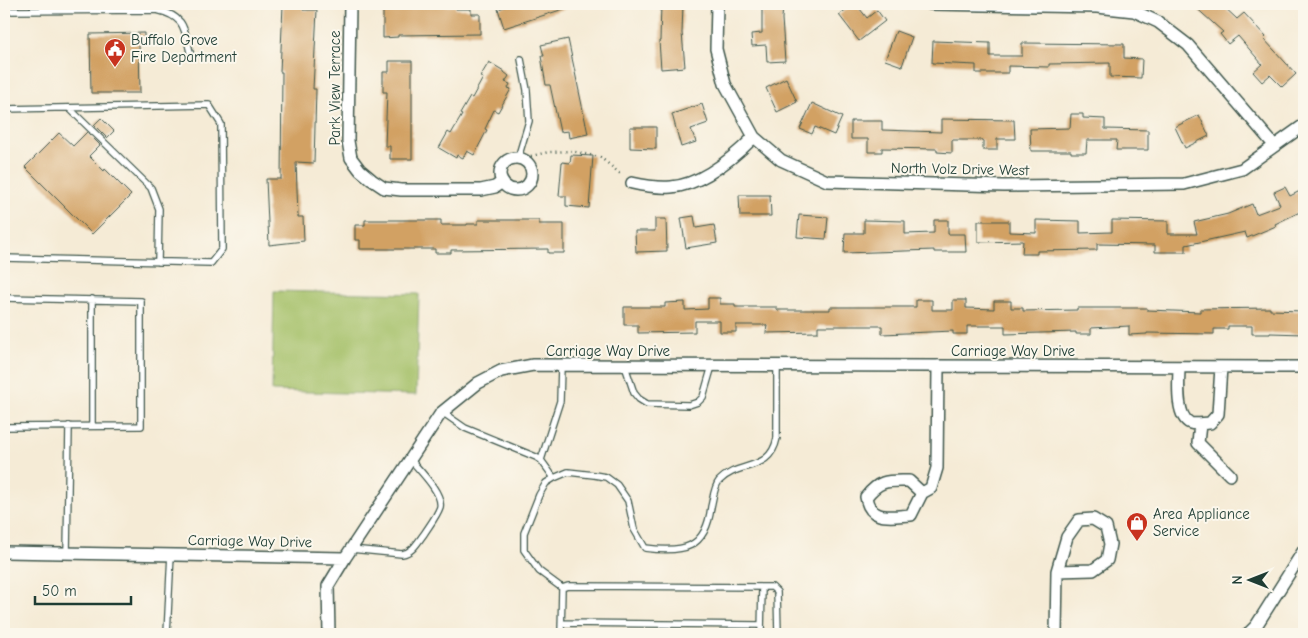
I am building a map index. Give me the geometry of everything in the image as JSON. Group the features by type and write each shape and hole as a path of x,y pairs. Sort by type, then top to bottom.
{"street":[{"name":"Park View Terrace","path":"350,4 348,141 351,158 360,170 384,188 401,190 482,190 494,187 502,182"},
{"name":"North Volz Drive West","path":"717,4 716,50 725,84 754,137 781,160 827,181 1004,186 1184,184 1242,169 1304,125"},
{"path":"930,4 1097,7 1134,11 1158,22 1188,45 1274,145"},
{"path":"632,183 672,187 697,180 734,157 754,137"},
{"path":"520,158 528,163 532,171 532,178 523,188 516,190 508,188 502,182 501,167 506,161 520,158"},
{"name":"Carriage Way Drive","path":"4,552 171,554 348,553 442,412 478,384 501,371 533,366 1304,367"},
{"path":"922,493 909,481 886,481 875,485 866,497 868,506 873,513 886,516 911,515 922,493 931,488 937,468 938,366"},
{"path":"1180,367 1180,404 1182,412 1190,423 1200,424 1210,423 1218,414 1221,367"},
{"path":"1200,424 1198,443 1230,475"},
{"path":"1056,634 1057,571 1067,537 1079,520 1093,519 1106,527 1110,544 1107,560 1093,570 1057,571"},
{"path":"1248,634 1256,626 1304,550"},
{"path":"329,634 328,586 348,553"}],"lane":[{"path":"4,11 157,10 177,17 183,26 191,56"},
{"path":"520,158 529,121 527,90 521,59"},
{"path":"4,109 209,105 221,124 222,249 211,263 4,258"},
{"path":"69,108 151,188 159,209 158,262"},
{"path":"4,298 141,301 141,426 4,427"},
{"path":"92,299 92,426"},
{"path":"541,460 560,401 561,366"},
{"path":"625,366 634,393 647,404 689,405 698,402 703,397 712,366"},
{"path":"562,588 539,571 524,550 524,533 539,494 546,483 568,472 606,477 617,485 628,501 634,529 646,548 665,551 687,547 704,535 710,522 713,496 719,482 729,474 766,459 775,447 777,438 777,366"},
{"path":"442,412 464,428 541,460 554,478"},
{"path":"67,553 69,426"},
{"path":"348,553 407,553 414,548 440,509 438,493 410,459"},
{"path":"167,634 171,554"},
{"path":"562,588 568,586 772,587 777,592 778,634"},
{"path":"761,634 762,587"},
{"path":"561,634 562,588"},
{"path":"562,624 761,625"}],"path":[{"path":"520,158 549,152 571,151 600,158 632,183"}],"green space":[{"path":"274,291 419,294 416,395 272,391"}],"building":[{"path":"506,4 573,4 573,6 504,28 498,9 507,6"},
{"path":"661,4 683,4 682,33 685,67 661,69 659,41"},
{"path":"762,4 783,4 782,19 785,61 767,62 766,45 752,46 751,34 762,33"},
{"path":"853,4 856,4 867,18 877,10 885,21 859,41 839,15"},
{"path":"1192,4 1221,4 1237,19 1244,13 1266,37 1264,39 1296,74 1282,87 1270,75 1262,82 1253,72 1262,64 1238,36 1228,44 1220,34 1223,32"},
{"path":"283,5 303,6 303,10 317,10 313,89 316,89 314,163 296,162 298,217 303,217 304,241 269,245 266,179 281,179 282,72 280,72"},
{"path":"394,5 455,6 456,9 471,9 471,14 480,14 480,34 398,35 398,37 383,38 383,10 394,10"},
{"path":"896,31 912,37 902,66 885,60"},
{"name":"Buffalo Grove Fire Department","path":"144,33 144,44 139,44 140,93 91,93 90,34"},
{"path":"568,39 588,134 569,138 568,131 560,132 550,85 546,85 541,56 544,56 541,45"},
{"path":"933,41 990,43 990,56 1022,56 1022,43 1124,44 1124,58 1142,59 1141,78 1110,77 1110,63 1049,64 1049,67 1008,66 1008,73 976,73 976,65 932,63"},
{"path":"389,61 412,61 412,159 390,159 390,146 385,146 387,92 383,92 383,72 389,72"},
{"path":"489,62 509,76 505,82 510,84 508,88 511,89 498,112 494,110 485,129 487,130 474,155 467,151 463,158 457,155 456,158 439,148 448,132 451,134 462,115 460,114 470,97 472,98 483,78 480,77"},
{"path":"786,78 797,102 777,112 766,88"},
{"path":"812,103 842,117 834,135 815,127 812,134 800,129"},
{"path":"702,104 708,123 691,129 696,142 681,147 672,114"},
{"path":"1071,114 1083,114 1083,118 1105,119 1105,129 1148,130 1148,150 1116,150 1117,140 1087,140 1086,153 1031,151 1030,129 1070,128"},
{"path":"1199,115 1209,136 1185,148 1175,127"},
{"path":"101,118 114,131 107,138 94,125"},
{"path":"941,119 1014,120 1015,139 997,139 997,150 983,150 983,140 952,140 952,153 937,152 937,149 882,148 882,152 868,152 868,139 851,139 851,121 882,121 882,130 941,132"},
{"path":"630,127 656,127 656,149 630,148"},
{"path":"87,132 100,145 89,156 131,195 92,234 25,167 59,133 73,146"},
{"path":"571,155 593,156 589,208 566,206 566,196 559,196 562,162 570,163"},
{"path":"1285,187 1290,196 1304,189 1304,210 1275,224 1276,226 1247,238 1245,232 1186,245 1186,252 1155,252 1155,245 1097,244 1097,250 1037,251 1037,254 1022,254 1023,241 978,242 978,221 1009,221 1009,232 1036,233 1036,220 1080,221 1080,233 1112,232 1112,220 1168,221 1168,234 1197,234 1194,222 1228,214 1252,204 1256,214 1280,205 1274,192"},
{"path":"739,195 770,195 771,216 740,216"},
{"path":"799,215 828,217 826,239 797,237"},
{"path":"694,216 696,228 714,225 717,243 686,248 681,218"},
{"path":"655,219 666,219 667,251 636,252 635,231 655,231"},
{"path":"365,220 441,220 441,225 467,225 478,224 478,220 539,220 539,224 564,224 564,253 548,253 548,249 451,250 451,253 435,253 435,249 360,249 360,240 355,240 355,225 365,225"},
{"path":"864,220 905,221 905,234 934,233 934,220 948,220 948,234 965,234 966,252 934,252 934,250 844,253 845,233 864,233"},
{"path":"708,298 720,298 720,304 735,304 735,307 777,307 777,310 830,310 830,307 916,307 916,300 932,300 932,310 953,310 953,300 966,300 966,308 994,309 994,301 1011,301 1011,308 1023,308 1023,311 1077,310 1077,308 1147,308 1147,310 1200,312 1200,309 1270,308 1270,310 1304,311 1304,334 1252,334 1252,326 1228,326 1228,329 1214,329 1214,334 1147,333 1129,335 1129,326 1091,328 1091,334 1076,334 1076,332 1005,334 1005,326 967,326 967,334 953,334 953,331 882,334 882,326 818,326 818,332 766,333 767,325 736,325 736,332 720,332 720,321 695,321 695,332 638,333 638,325 624,325 624,307 665,307 665,303 685,302 685,310 708,309"}],"place":[{"name":"Buffalo Grove Fire Department","path":"115,68"},
{"name":"Area Appliance Service","path":"1137,542"}]}
